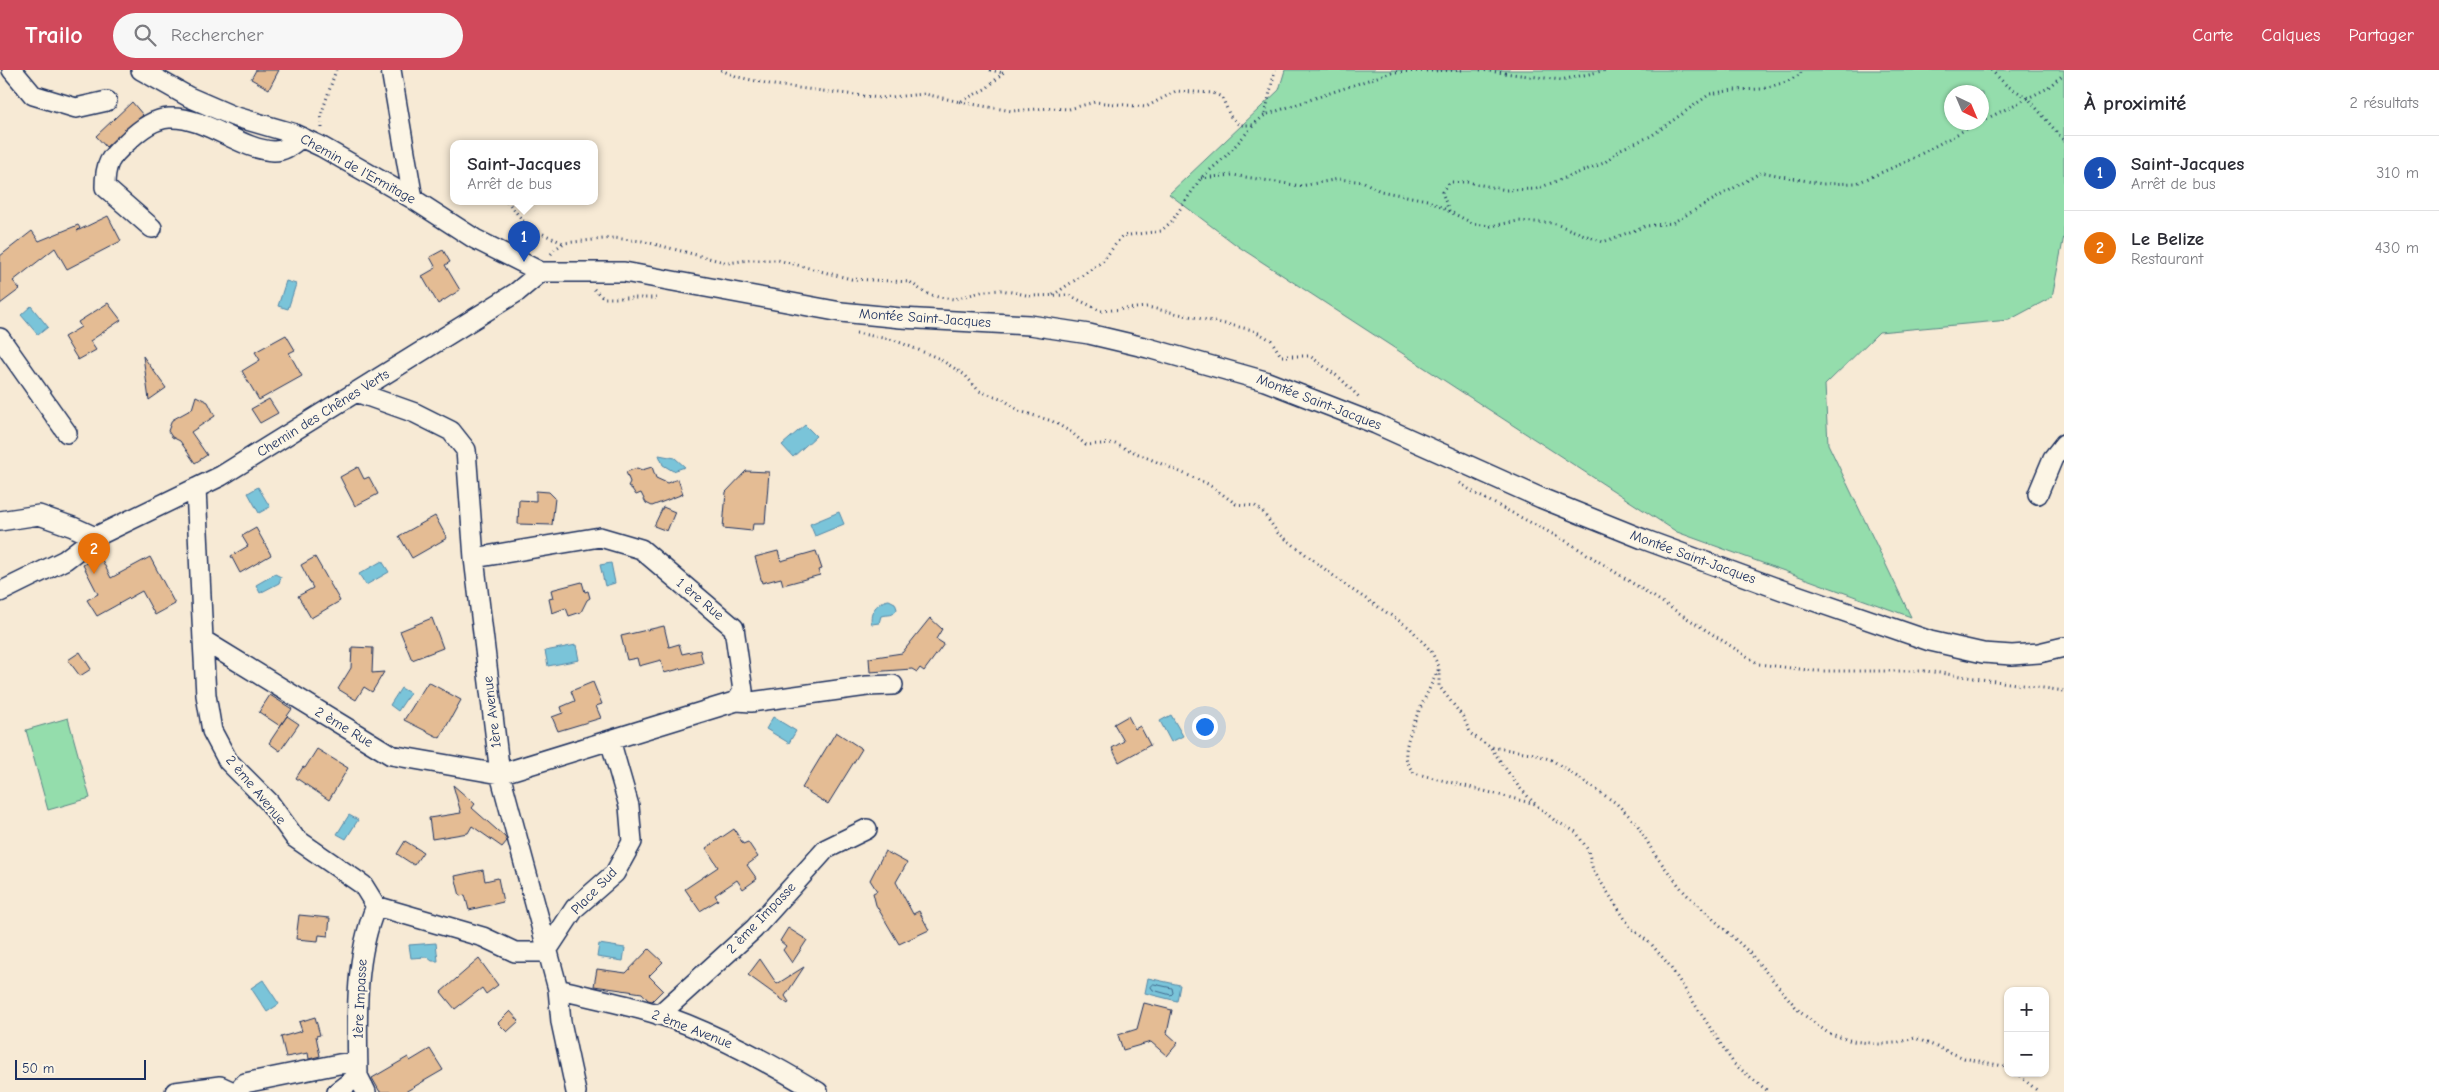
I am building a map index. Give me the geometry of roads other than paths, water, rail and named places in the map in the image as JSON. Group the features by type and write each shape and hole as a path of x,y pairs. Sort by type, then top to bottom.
{"street":[{"path":"12,70 33,95 76,108 107,101"},
{"name":"Chemin de l'Ermitage","path":"141,70 189,97 233,116 301,137 322,147 414,199 475,239 541,272"},
{"path":"390,70 414,199"},
{"path":"152,228 105,188 105,168 116,152 133,135 152,122 168,118 190,120 253,145 275,151 292,146 301,137"},
{"name":"Montée Saint-Jacques","path":"541,272 624,272 841,312 902,318 1030,325 1089,334 1200,361 1266,380 1376,424 1541,498 1635,536 1782,590 1930,641 1983,653 2012,655 2038,653 2064,647"},
{"name":"Chemin des Chênes Verts","path":"0,592 65,560 95,537 221,476 517,292 541,272"},
{"path":"0,338 67,433"},
{"name":"1ère Avenue","path":"356,392 415,413 451,431 466,450 474,558 500,774 546,952 558,989 561,1022 576,1092"},
{"path":"2038,494 2054,458 2064,444"},
{"name":"2 ème Avenue","path":"196,488 206,695 212,731 228,761 269,802 295,838 363,885 376,906"},
{"path":"0,521 39,515 74,527 95,537"},
{"name":"1 ère Rue","path":"474,558 600,537 641,549 734,628 743,690 737,701"},
{"name":"2 ème Rue","path":"203,640 390,755 500,774"},
{"path":"500,774 737,701 751,702 893,684"},
{"name":"Place Sud","path":"546,952 575,908 615,873 632,842 629,806 610,740"},
{"name":"2 ème Impasse","path":"660,1015 754,928 826,849 867,829"},
{"path":"376,906 483,937 515,952 546,952"},
{"name":"1ère Impasse","path":"360,1077 361,959 367,929 376,906"},
{"name":"2 ème Avenue","path":"558,989 660,1015 754,1054 818,1092"},
{"path":"175,1092 220,1086 235,1092 245,1084 339,1064 360,1077 337,1092"}],"water":[{"path":"286,281 296,284 288,309 278,306"},
{"path":"31,306 48,327 38,335 21,315"},
{"path":"805,425 816,436 793,457 782,445"},
{"path":"659,455 675,458 685,467 673,471 663,465"},
{"path":"258,487 270,507 259,513 248,493"},
{"path":"839,512 844,524 815,536 810,524"},
{"path":"382,561 389,572 366,585 359,574"},
{"path":"611,563 615,583 605,586 600,565"},
{"path":"275,574 281,577 279,583 260,593 256,585"},
{"path":"889,600 895,603 897,609 895,612 881,616 879,623 872,624 871,616 875,608"},
{"path":"576,645 579,660 548,666 545,651"},
{"path":"401,688 410,693 398,711 390,705"},
{"path":"1171,715 1183,736 1171,742 1160,721"},
{"path":"773,717 796,731 789,743 766,729"},
{"path":"349,815 358,820 346,839 337,834"},
{"path":"436,943 438,961 432,961 427,957 411,958 409,945"},
{"path":"599,944 625,948 623,961 597,957"},
{"path":"1148,978 1180,985 1177,1001 1145,993"},
{"path":"263,980 279,1004 267,1012 251,988"}],"place":[{"name":"Saint-Jacques","path":"524,262"},
{"name":"Le Belize","path":"94,574"}]}
